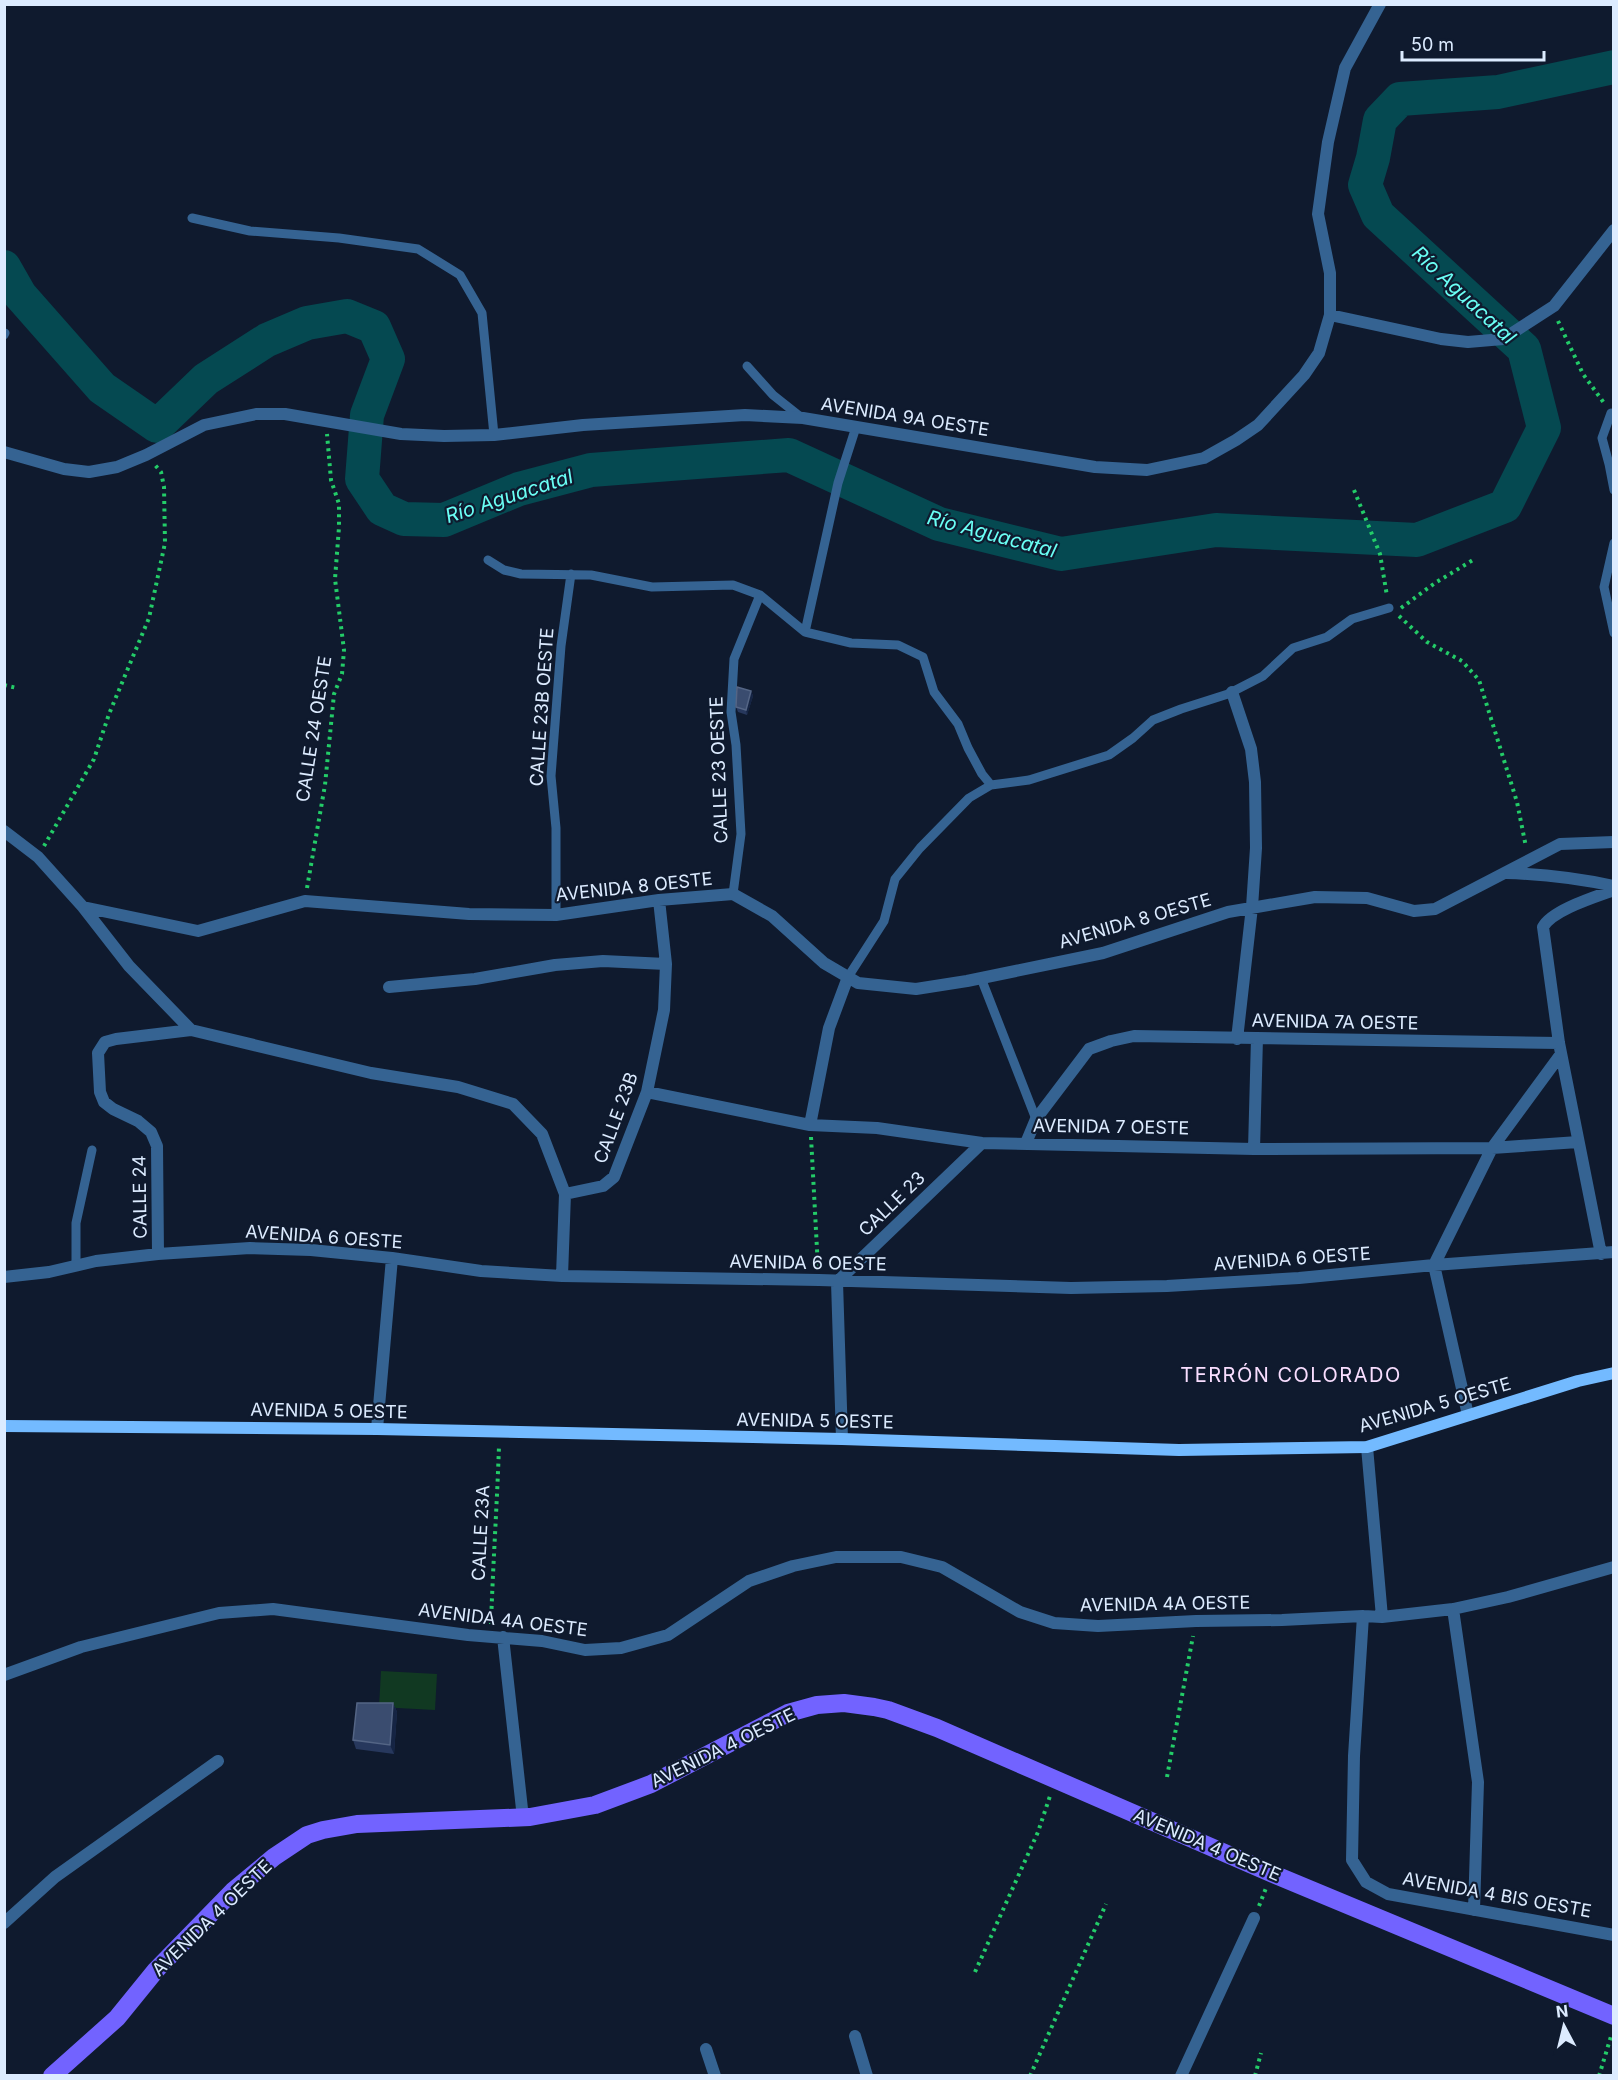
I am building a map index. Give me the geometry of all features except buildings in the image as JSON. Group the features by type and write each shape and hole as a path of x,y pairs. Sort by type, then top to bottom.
{"main road":[{"name":"AVENIDA 4 OESTE","path":"52,2076 117,2018 156,1970 234,1892 274,1857 307,1835 357,1824 523,1818 578,1809 619,1797 651,1784 788,1713 831,1703 859,1704 888,1710 1056,1779 1272,1874 1614,2016"}],"street":[{"name":"AVENIDA 9A OESTE","path":"4,452 64,469 90,472 117,467 146,455 204,425 256,414 285,414 401,434 494,435 582,425 745,415 803,418 854,431 1095,467 1147,470 1204,458 1258,425 1304,375 1319,352 1330,315 1330,273 1318,214 1328,142 1345,68 1380,4"},
{"path":"1330,315 1441,339 1468,342 1503,339 1554,306 1614,230"},
{"path":"1232,692 1251,749 1255,782 1256,848 1252,907 1237,1039"},
{"path":"4,831 38,857 83,907 129,966 191,1030 371,1073 458,1087 513,1104 542,1134 565,1194 562,1276"},
{"path":"1502,873 1560,844 1614,842"},
{"name":"AVENIDA 8 OESTE","path":"83,907 198,931 305,901 470,914 556,915 659,900 734,894 772,916 824,963 858,984 916,989 981,978 1103,952 1228,912 1314,897 1366,898 1414,911 1435,909 1502,873 1581,878 1614,888"},
{"path":"1607,1253 1578,1142 1560,1048 1543,927 1546,921 1573,906 1614,888"},
{"name":"CALLE 23B","path":"565,1194 603,1186 614,1177 647,1092 664,1011 666,964 659,900"},
{"path":"389,987 475,979 555,965 603,961 666,964"},
{"path":"810,1125 829,1028 848,977"},
{"name":"CALLE 24","path":"158,1254 157,1146 152,1132 138,1120 113,1109 104,1102 100,1092 98,1053 105,1042 116,1039 191,1030"},
{"name":"AVENIDA 7A OESTE","path":"1026,1143 1036,1119 1089,1049 1134,1036 1560,1048"},
{"path":"1254,1149 1257,1038"},
{"path":"1468,1415 1434,1265 1492,1148 1560,1048"},
{"name":"AVENIDA 7 OESTE","path":"647,1092 810,1125 877,1128 982,1143 1254,1149 1492,1148 1578,1142"},
{"name":"CALLE 23","path":"837,1282 982,1143"},
{"name":"AVENIDA 6 OESTE","path":"4,1277 49,1272 96,1261 250,1248 392,1258 481,1270 562,1276 819,1280 1071,1288 1167,1286 1299,1278 1434,1265 1607,1253"},
{"path":"377,1429 392,1258"},
{"path":"837,1282 842,1439"},
{"name":"AVENIDA 5 OESTE","path":"4,1426 377,1429 842,1439 1179,1450 1367,1447 1578,1381 1614,1373"},
{"path":"1367,1447 1383,1617"},
{"name":"AVENIDA 4A OESTE","path":"4,1675 81,1647 219,1613 273,1609 468,1635 542,1641 585,1650 621,1648 668,1635 749,1581 793,1566 836,1557 901,1557 942,1567 1020,1612 1054,1623 1098,1626 1196,1621 1383,1617 1453,1610 1614,1567"},
{"path":"1453,1610 1478,1782 1474,1910"},
{"name":"AVENIDA 4 BIS OESTE","path":"1363,1616 1354,1756 1352,1860 1366,1882 1388,1894 1614,1935"},
{"path":"496,1636 523,1818"},
{"path":"4,1923 55,1877 218,1761"},
{"path":"1181,2076 1254,1918"},
{"path":"855,2036 867,2076"},
{"path":"706,2049 715,2076"}],"lane":[{"path":"192,218 250,231 339,238 418,249 460,275 482,313 494,435"},
{"path":"747,366 773,395 803,418"},
{"path":"1611,413 1602,438 1614,490"},
{"path":"805,632 838,483 854,431"},
{"path":"1614,543 1604,587 1614,633"},
{"path":"488,560 504,570 521,574 591,575 652,587 734,585 760,595 805,632 851,643 898,645 923,657 934,692 958,724 982,774 991,785"},
{"name":"CALLE 23B OESTE","path":"556,915 556,828 551,776 561,646 571,574"},
{"name":"CALLE 23 OESTE","path":"734,894 741,834 736,745 731,712 734,659 760,595"},
{"path":"848,977 884,921 895,879 920,848 969,798 991,785 1029,780 1109,755 1154,720 1232,692 1263,676 1293,648 1327,637 1352,619 1389,608"},
{"path":"981,978 1036,1119"},
{"path":"76,1266 76,1223 92,1150"}],"path":[{"path":"1554,306 1557,320 1583,374 1611,413"},
{"name":"CALLE 24 OESTE","path":"305,901 325,785 334,694 342,674 344,650 335,579 339,504 331,480 325,420"},
{"path":"38,857 94,759 109,714 149,618 165,543 164,487 161,472 146,455"},
{"path":"1354,490 1380,554 1389,608"},
{"path":"1473,560 1396,612 1427,642 1461,661 1479,680 1517,802 1529,860"},
{"path":"4,685 17,687"},
{"path":"810,1125 819,1280"},
{"name":"CALLE 23A","path":"496,1636 493,1561 497,1528 499,1433"},
{"path":"1167,1777 1196,1621"},
{"path":"975,1972 1038,1832 1056,1779"},
{"path":"1254,1918 1272,1874"},
{"path":"1030,2076 1106,1904"},
{"path":"1599,2076 1614,2027"},
{"path":"1255,2076 1261,2053"}],"green space":[{"path":"381,1671 437,1674 435,1710 379,1707"}],"waterway":[{"name":"Río Aguacatal","path":"4,267 20,295 102,388 157,426 206,379 267,340 307,323 347,316 374,327 388,359 367,415 362,479 382,509 404,519 444,520 519,489 591,470 789,455 939,524 1061,554 1216,530 1417,540 1505,506 1544,428 1524,349 1378,215 1365,185 1380,120 1400,99 1498,92 1614,67"}],"district":[{"name":"TERRÓN COLORADO","path":"1291,1375"}]}
